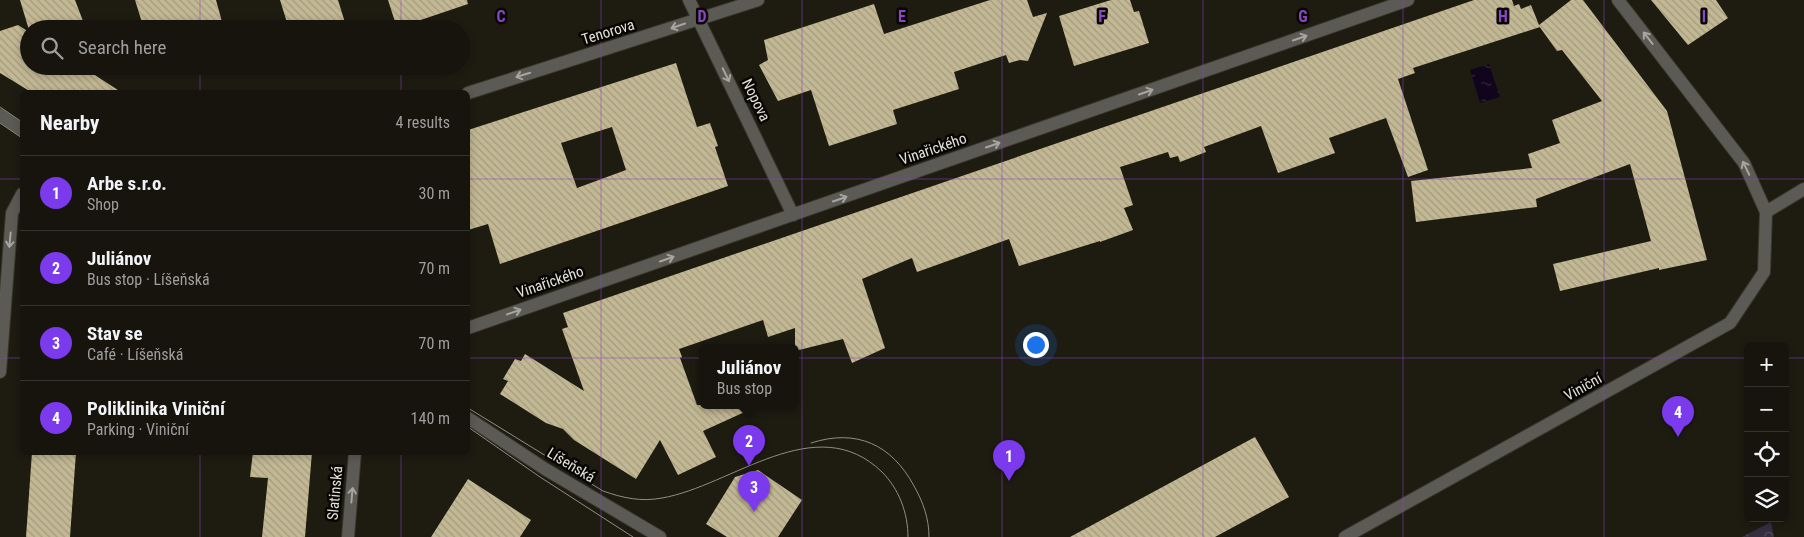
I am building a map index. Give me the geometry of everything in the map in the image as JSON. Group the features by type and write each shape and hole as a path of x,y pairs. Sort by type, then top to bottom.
{"street":[{"name":"Nopova","path":"689,0 793,215"},
{"name":"Tenorova","path":"470,92 758,0"},
{"name":"Vinařického","path":"470,327 1408,0"},
{"name":"Viniční","path":"1345,537 1730,323 1764,272 1766,212 1744,163 1618,0"},
{"path":"0,114 20,129"},
{"path":"1766,212 1804,189"},
{"path":"0,372 12,213 20,198"},
{"name":"Líšeňská","path":"470,419 545,470 660,537"},
{"name":"Slatinská","path":"348,537 355,455"}],"green space":[{"path":"1771,522 1774,537 1742,537"}],"water":[{"path":"1489,64 1500,97 1480,103 1470,70"}],"building":[{"path":"20,0 75,0 83,20 26,20"},
{"path":"135,0 216,0 222,20 141,20"},
{"path":"280,0 338,0 344,20 286,20"},
{"path":"388,0 467,0 468,4 421,20 394,20"},
{"path":"990,0 1027,0 1033,17 1047,13 1028,61 1020,60 1009,63 1006,55 954,72 959,89 893,110 897,124 829,146 811,90 778,101 759,65 768,60 764,40 874,4 884,34"},
{"path":"1111,0 1130,0 1134,12 1139,11 1149,43 1074,66 1059,16"},
{"path":"1474,0 1512,0 1514,6 1519,4 1521,9 1531,5 1539,25 1571,0 1583,0 1667,111 1707,260 1659,270 1659,268 1560,291 1553,264 1651,241 1630,164 1536,199 1537,207 1416,222 1411,181 1532,168 1528,154 1560,143 1552,120 1602,101 1562,50 1557,51 1540,27 1413,68 1415,73 1398,79 1428,170 1408,177 1386,118 1329,138 1335,153 1278,173 1261,126 1204,147 1206,152 1180,162 1178,156 1170,158 1168,152 1120,167 1133,205 1124,208 1133,230 1100,242 1019,266 1009,239 917,272 912,258 862,279 885,348 852,363 843,339 799,350 799,344 795,344 795,328 768,337 763,320 679,349 682,357 680,358 699,409 751,409 703,431 716,457 678,475 660,440 636,479 574,440 563,429 546,423 500,394 508,381 503,379 515,359 521,361 525,354 584,391 562,329 568,327 563,313"},
{"path":"1651,0 1716,0 1728,18 1688,45"},
{"path":"18,25 20,26 20,75 95,75 118,90 28,90 0,73 0,31"},
{"path":"676,63 697,127 710,123 718,146 715,147 728,186 500,264 488,224 470,229 470,129","holes":["612,127 626,170 577,188 561,143"]},
{"path":"1255,437 1289,497 1215,537 1070,537"},
{"path":"32,455 76,455 70,537 26,537"},
{"path":"253,455 312,455 305,537 262,537 268,478 250,477"},
{"path":"758,470 802,500 778,537 727,537 706,524 735,477"},
{"path":"468,479 531,520 520,537 431,537"}],"tram line":[{"path":"0,107 20,121"},
{"path":"0,123 20,137"},
{"path":"470,409 603,491 632,499 662,498 689,491 774,456 802,449 830,447 856,454 882,472 893,486 904,510 908,537"},
{"path":"470,428 540,477 633,537"},
{"path":"811,443 828,439 858,439 884,450 905,472 917,492 927,517 929,537"}],"place":[{"name":"Poliklinika Viniční","path":"1678,437"},
{"name":"Juliánov","path":"749,466"},
{"name":"Arbe s.r.o.","path":"1009,481"},
{"name":"Stav se","path":"754,512"}]}
